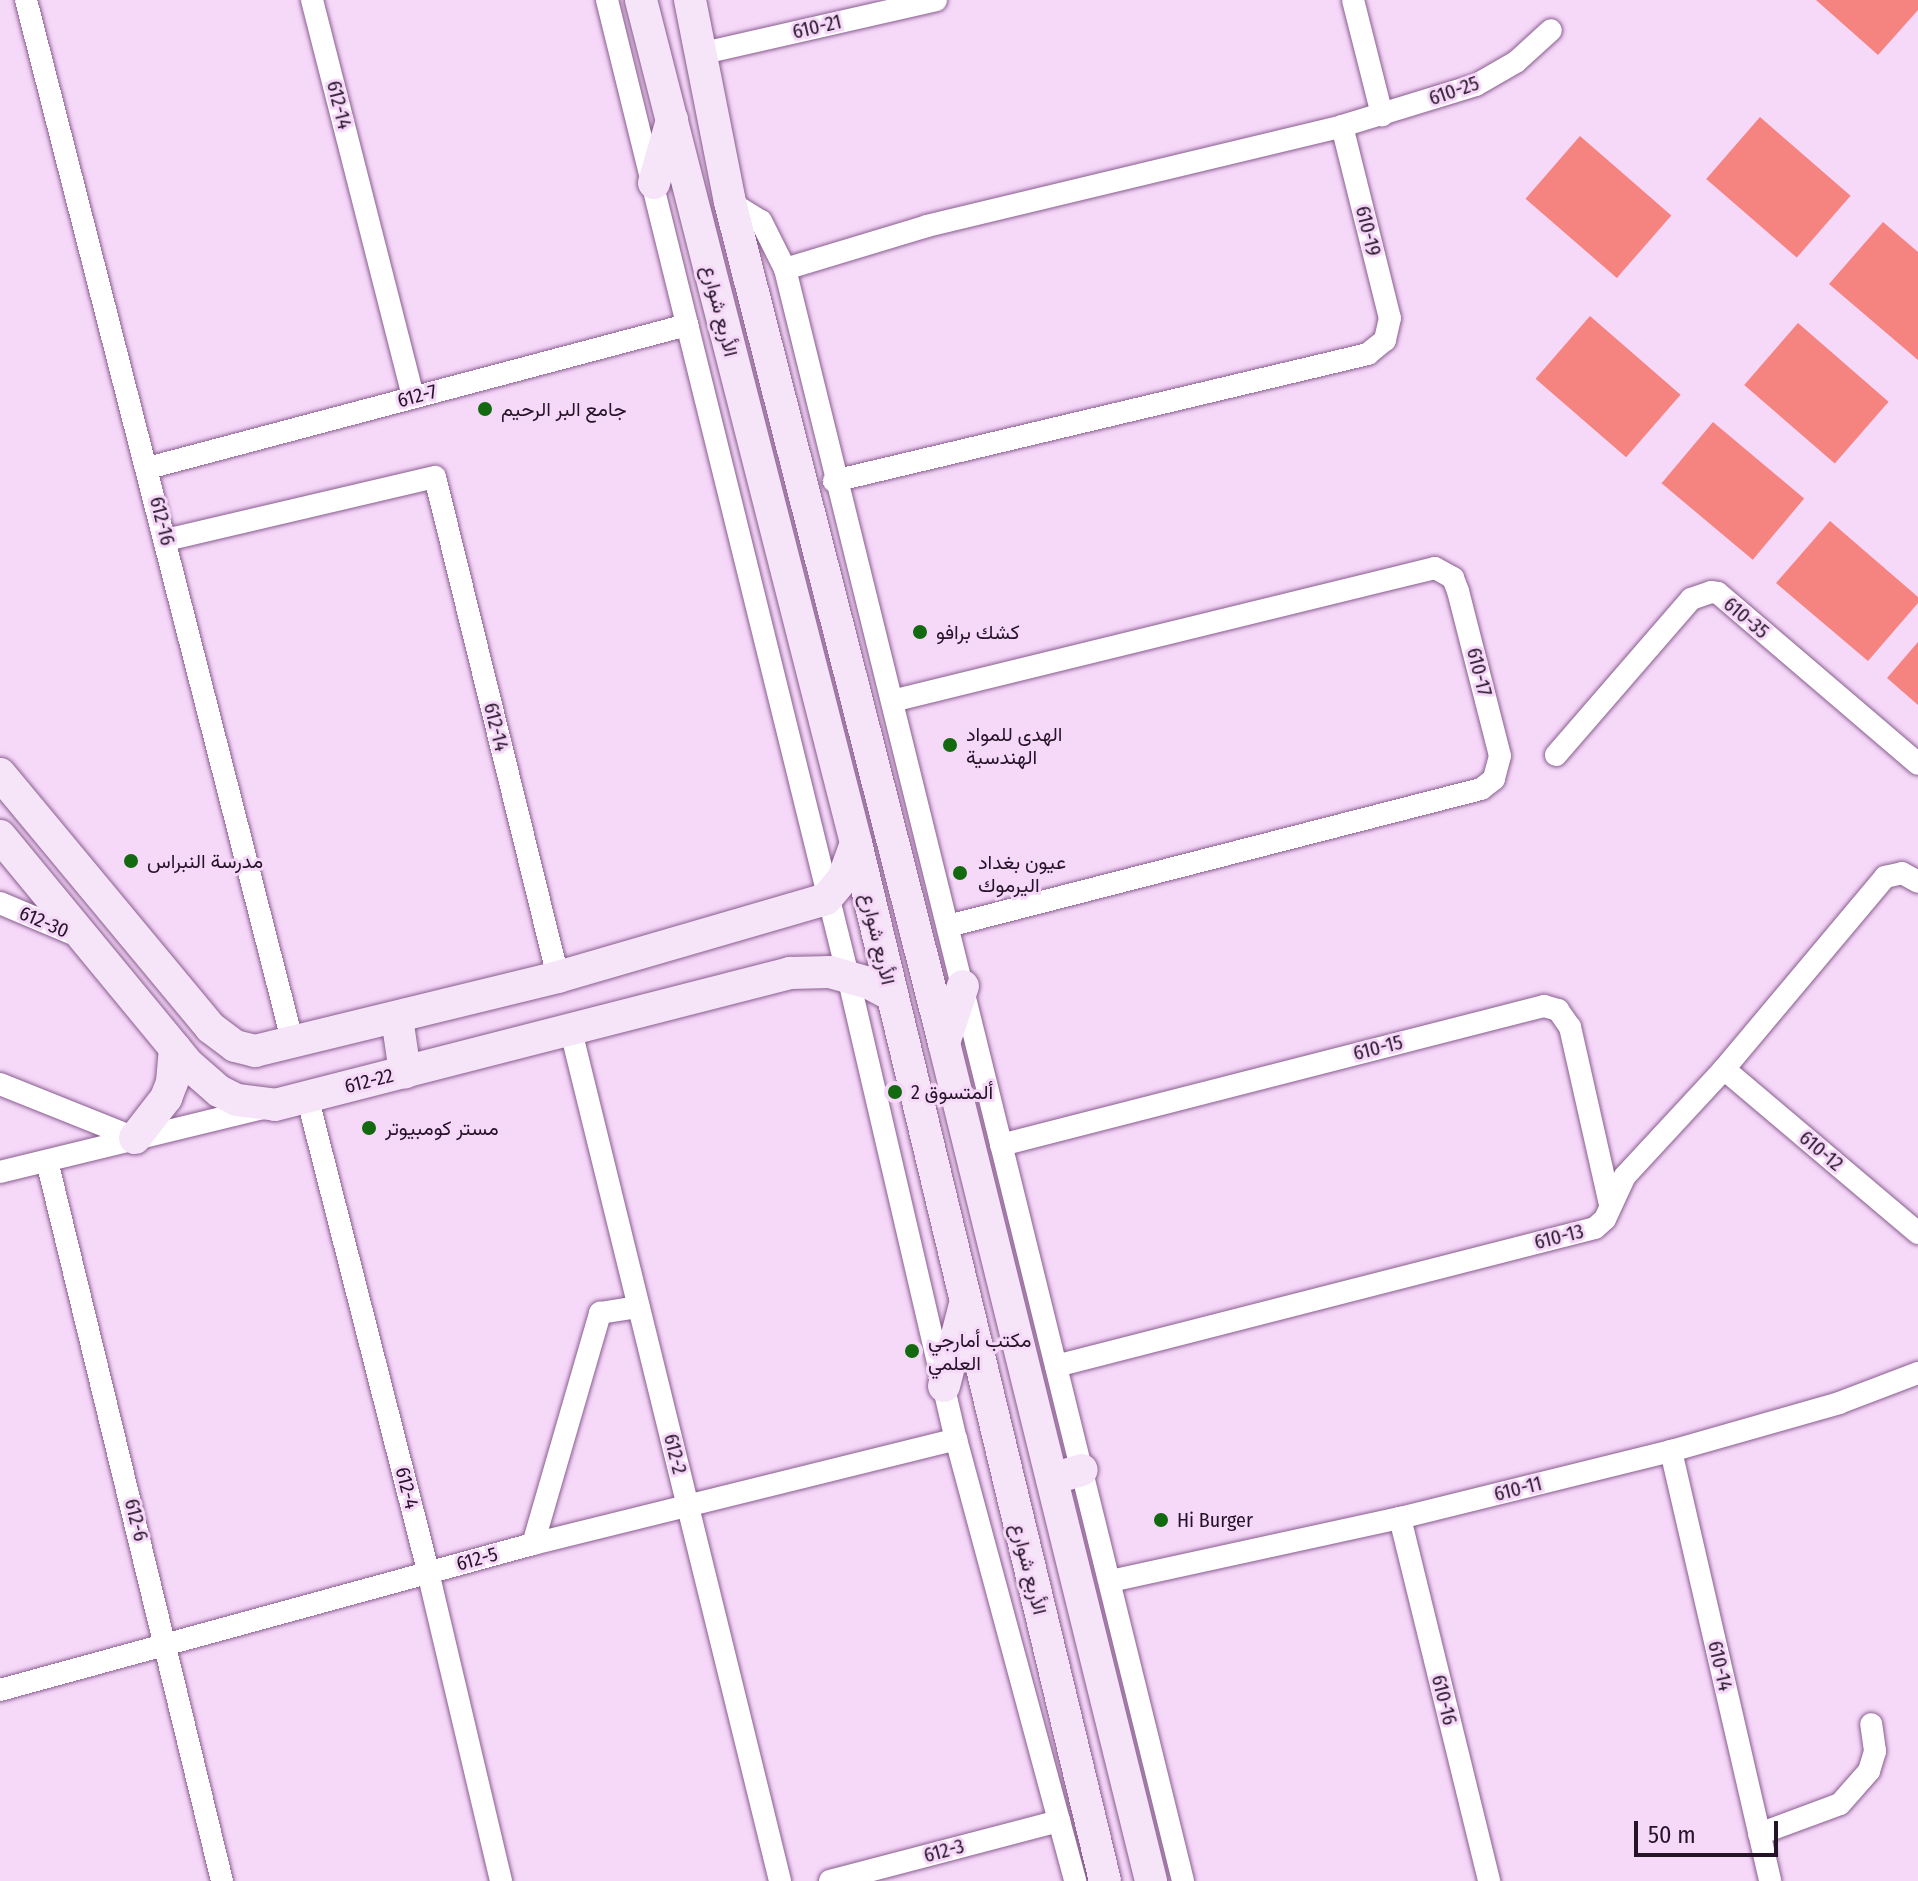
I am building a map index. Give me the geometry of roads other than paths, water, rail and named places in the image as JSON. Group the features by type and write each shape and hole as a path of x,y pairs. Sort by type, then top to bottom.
{"main road":[{"name":"الأربع شوارع","path":"641,0 856,843 1105,1881"},
{"name":"الأربع شوارع","path":"690,0 730,202 979,1190 1067,1475 1151,1881"},
{"path":"654,183 672,120"},
{"path":"0,774 218,1035 235,1046 255,1051 558,977 826,899 843,879 856,843"},
{"name":"612-22","path":"0,836 202,1079 237,1100 275,1105 790,973 830,972 848,976 890,994"},
{"path":"944,1043 963,986"},
{"path":"397,1018 405,1072"},
{"path":"135,1138 166,1098 172,1082 175,1048"},
{"path":"927,1141 936,1149 948,1151 959,1148 967,1139"},
{"path":"941,1197 958,1185 979,1190"},
{"path":"944,1386 965,1305"}],"street":[{"name":"612-16","path":"26,0 293,1044"},
{"name":"612-14","path":"312,0 413,397"},
{"path":"607,0 826,899 848,976 956,1439 1075,1881"},
{"name":"610-21","path":"699,54 936,0"},
{"path":"1353,0 1382,115"},
{"name":"610-25","path":"1342,126 1497,75 1551,30"},
{"path":"785,269 927,226 1342,126"},
{"name":"610-19","path":"834,481 1368,354 1378,348 1389,329 1390,318 1342,126"},
{"path":"730,202 761,221 785,269 834,481 892,701 1056,1366 1067,1475 1111,1581 1183,1881"},
{"name":"612-7","path":"148,468 687,325"},
{"name":"612-14","path":"166,540 435,477 558,977"},
{"name":"610-17","path":"892,701 1428,568 1448,574 1456,585 1489,711 1500,764 1494,779 1481,789 948,926"},
{"name":"610-35","path":"1556,755 1691,599 1711,592 1718,593 1918,764"},
{"name":"610-13","path":"1056,1366 1595,1228 1605,1219 1625,1176 1724,1069 1885,877 1896,873 1913,878"},
{"name":"612-30","path":"0,903 88,940"},
{"name":"610-15","path":"1001,1145 1544,1006 1558,1010 1570,1027 1610,1205"},
{"name":"612-2","path":"570,1027 780,1881"},
{"name":"610-12","path":"1724,1069 1918,1233"},
{"path":"0,1084 135,1138"},
{"name":"612-4","path":"307,1096 428,1572 501,1881"},
{"path":"0,1172 275,1105"},
{"name":"612-6","path":"47,1161 222,1881"},
{"path":"533,1544 600,1313 639,1307"},
{"name":"610-11","path":"1111,1581 1400,1518 1671,1451 1839,1403 1918,1373"},
{"name":"612-5","path":"0,1690 533,1544 956,1439"},
{"name":"610-14","path":"1671,1451 1770,1881"},
{"name":"610-16","path":"1400,1518 1489,1881"},
{"path":"1759,1834 1840,1804 1869,1771 1875,1751 1871,1724"},
{"name":"612-3","path":"830,1881 1059,1821"}],"place":[{"name":"جامع البر الرحيم","path":"485,409"},
{"name":"كشك برافو","path":"920,632"},
{"name":"الهدى للمواد الهندسية","path":"950,745"},
{"name":"مدرسة النبراس","path":"131,861"},
{"name":"عيون بغداد اليرموك","path":"960,873"},
{"name":"ألمتسوق 2","path":"895,1092"},
{"name":"مستر كومبيوتر","path":"369,1128"},
{"name":"مكتب أمارجي العلمي","path":"912,1351"},
{"name":"Hi Burger","path":"1161,1520"}]}
